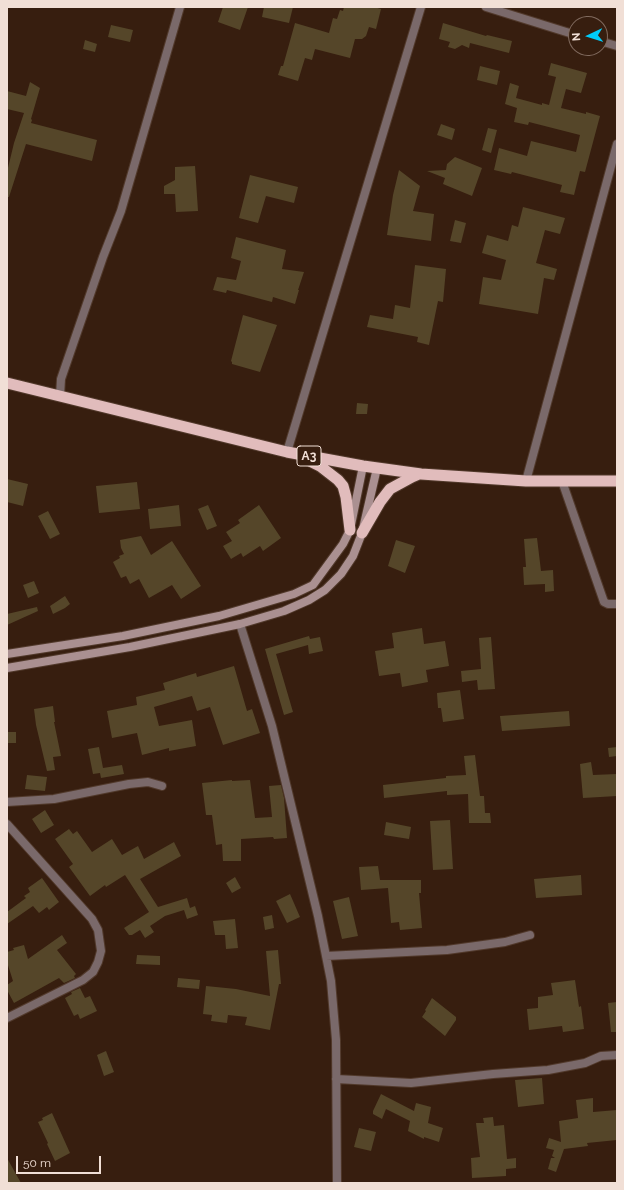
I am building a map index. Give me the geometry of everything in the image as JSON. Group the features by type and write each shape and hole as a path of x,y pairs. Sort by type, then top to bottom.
{"highway":[{"name":"A3","path":"7,383 287,452 363,466 421,474 526,481 617,481"},
{"path":"287,452 320,466 338,480 346,497 350,530"},
{"path":"362,533 380,502 390,489 412,477 421,474"}],"main road":[{"path":"7,654 123,636 220,616 294,594 313,585 343,544 350,530 363,466"},
{"path":"7,668 130,647 240,624 284,611 309,600 325,590 341,574 353,556 362,533 377,468"}],"street":[{"path":"60,396 61,379 121,211 180,7"},
{"path":"287,452 421,7"},
{"path":"486,7 568,32"},
{"path":"526,481 617,144"},
{"path":"562,481 604,602 608,604 617,604"},
{"path":"240,624 272,726 316,908 331,981 335,1014 337,1183"},
{"path":"7,802 54,798 135,783 148,782 162,786"},
{"path":"7,824 92,919 98,930 101,950 98,962 93,972 82,980 7,1018"},
{"path":"326,956 447,950 505,942 530,935"},
{"path":"336,1079 410,1083 492,1074 548,1070 584,1063 601,1056 617,1055"}],"building":[{"path":"223,7 248,7 240,30 218,22"},
{"path":"264,7 293,7 289,23 262,17"},
{"path":"344,7 374,7 381,9 376,29 369,27 366,36 362,39 355,39 350,58 315,49 312,60 305,58 298,81 278,75 281,66 283,66 295,23 329,33 333,18 337,19 340,10 343,11"},
{"path":"443,23 486,36 512,41 509,53 470,43 469,48 462,45 455,49 448,47 450,42 439,39"},
{"path":"111,25 133,30 130,42 108,37"},
{"path":"85,40 97,44 95,52 83,49"},
{"path":"551,63 587,73 581,93 566,89 561,108 600,116 585,172 580,171 574,195 560,192 562,185 512,172 511,174 494,170 499,148 527,156 531,141 576,152 580,135 529,122 528,125 514,122 517,108 505,104 510,83 519,86 516,98 542,105 542,103 549,105 556,77 548,75"},
{"path":"480,66 500,71 497,85 477,80"},
{"path":"30,82 40,88 31,123 97,140 92,161 26,144 9,197 7,197 7,172 14,143 24,113 7,109 7,91 26,96"},
{"path":"441,124 455,129 452,140 437,135"},
{"path":"488,128 497,130 491,153 482,150"},
{"path":"455,157 482,168 472,196 443,184 445,178 427,171 446,170 447,164"},
{"path":"195,166 198,211 176,212 175,194 164,194 164,186 175,180 175,167"},
{"path":"399,170 420,186 413,211 434,214 431,241 387,235 393,195"},
{"path":"250,175 298,187 294,203 266,196 258,223 239,218"},
{"path":"523,207 565,218 560,234 545,230 536,263 557,269 554,280 544,278 538,314 479,304 483,277 501,280 506,260 482,253 487,235 508,241 512,225 518,227"},
{"path":"455,220 466,223 461,243 450,241"},
{"path":"236,237 286,250 282,269 304,272 295,304 273,297 272,302 227,290 226,293 213,290 217,277 236,280 241,261 231,258"},
{"path":"415,265 446,269 443,302 438,301 429,345 417,342 418,337 367,327 370,315 393,319 395,305 410,308"},
{"path":"243,315 277,325 260,372 232,364 231,361"},
{"path":"357,403 368,404 367,414 356,414"},
{"path":"7,479 28,484 23,506 7,502"},
{"path":"137,482 140,509 99,513 96,486"},
{"path":"179,505 181,526 150,529 148,509"},
{"path":"208,505 217,526 207,530 198,509"},
{"path":"259,505 281,538 263,551 260,546 243,557 241,553 231,559 223,546 232,541 226,532 240,523 238,520"},
{"path":"48,511 60,534 50,539 38,516"},
{"path":"141,536 151,555 172,541 201,586 181,599 172,585 149,598 139,579 130,584 126,576 121,578 113,562 120,558 119,556 124,554 121,548 120,540"},
{"path":"537,538 541,571 553,570 554,591 545,592 545,584 524,585 523,567 526,567 524,539"},
{"path":"396,540 415,546 405,573 388,566"},
{"path":"34,581 39,593 28,598 23,585"},
{"path":"65,596 70,604 53,614 50,606"},
{"path":"37,607 38,611 7,625 7,614"},
{"path":"422,628 424,644 445,641 449,666 426,670 428,682 402,687 400,673 379,676 375,651 394,648 392,633"},
{"path":"309,636 310,639 320,637 323,651 309,654 308,645 276,654 293,712 284,715 265,649"},
{"path":"491,637 495,689 478,690 477,680 462,682 461,671 481,669 479,638"},
{"path":"234,666 247,711 252,709 260,733 223,745 210,707 197,711 192,696 154,707 159,726 192,720 196,746 169,751 169,748 142,755 137,733 112,738 107,711 137,705 136,697 165,690 163,683 196,673 197,677"},
{"path":"460,690 464,719 443,722 441,708 438,708 437,693"},
{"path":"53,706 54,722 61,756 53,757 55,770 47,771 36,725 34,709"},
{"path":"569,711 570,726 502,731 500,716"},
{"path":"7,732 16,732 16,743 7,743"},
{"path":"99,747 103,768 122,765 124,774 101,778 100,773 93,774 88,749"},
{"path":"617,747 617,756 609,757 608,748"},
{"path":"475,755 480,796 484,796 485,813 490,813 491,823 469,823 468,794 447,795 447,791 384,798 383,785 446,778 446,776 466,775 464,756"},
{"path":"591,762 593,775 617,774 617,796 583,798 580,764"},
{"path":"27,775 47,777 45,791 25,789"},
{"path":"250,780 255,818 272,817 269,786 281,785 284,798 287,838 274,839 273,837 241,839 241,861 223,861 222,844 216,845 212,815 206,815 202,783"},
{"path":"45,810 54,825 41,833 32,819"},
{"path":"450,820 453,869 433,870 430,821"},
{"path":"386,822 411,827 409,839 384,835"},
{"path":"69,829 73,834 77,831 92,852 112,839 122,855 138,846 144,859 174,842 181,856 140,879 158,907 187,898 190,908 195,906 198,915 187,919 184,910 165,916 150,926 154,932 145,938 140,930 132,935 129,935 124,928 149,912 125,875 106,887 105,885 90,896 69,867 73,864 55,839"},
{"path":"378,866 380,880 421,880 421,893 419,893 422,928 400,930 399,922 391,923 388,888 361,890 359,867"},
{"path":"581,875 582,895 536,898 534,879"},
{"path":"235,877 241,888 232,893 226,883"},
{"path":"42,878 59,902 49,910 47,907 39,913 33,906 7,924 7,912 26,898 24,896 30,892 28,888"},
{"path":"290,894 300,917 287,923 276,901"},
{"path":"349,897 358,936 342,939 333,901"},
{"path":"272,915 274,928 265,930 263,917"},
{"path":"235,919 238,948 226,949 225,935 215,935 213,921"},
{"path":"62,935 67,943 57,950 76,974 74,976 75,978 64,983 59,978 14,1003 7,990 7,985 13,981 7,962 7,952 14,950 13,948 24,945 28,959"},
{"path":"278,950 281,984 279,984 270,1030 245,1025 247,1017 228,1015 227,1023 211,1021 212,1015 203,1014 206,986 236,989 270,996 266,951"},
{"path":"137,955 160,956 160,965 136,964"},
{"path":"178,978 200,980 199,989 177,987"},
{"path":"575,980 579,1007 581,1006 584,1029 563,1032 562,1026 529,1030 527,1009 538,1008 538,997 553,995 551,983"},
{"path":"80,988 85,998 90,996 97,1011 80,1019 78,1014 74,1016 65,998 72,994 71,992"},
{"path":"432,998 456,1017 456,1020 445,1036 422,1017"},
{"path":"617,1002 617,1032 611,1032 608,1003"},
{"path":"106,1051 114,1072 104,1076 97,1055"},
{"path":"542,1078 544,1104 518,1107 515,1080"},
{"path":"381,1094 414,1111 416,1103 431,1107 428,1123 443,1128 439,1142 424,1137 424,1139 408,1131 410,1121 386,1109 382,1119 373,1114"},
{"path":"593,1098 593,1112 617,1110 617,1140 587,1143 588,1146 564,1149 556,1172 548,1169 551,1158 555,1158 552,1156 554,1150 546,1148 549,1138 561,1142 559,1121 578,1118 576,1100"},
{"path":"52,1113 70,1153 55,1161 38,1122 43,1120 42,1118"},
{"path":"493,1117 494,1126 504,1125 507,1159 516,1158 516,1168 506,1169 506,1176 472,1178 471,1158 480,1157 476,1123 484,1123 483,1118"},
{"path":"359,1128 376,1132 371,1151 354,1147"},
{"path":"7,1158 21,1183 7,1183"}]}
